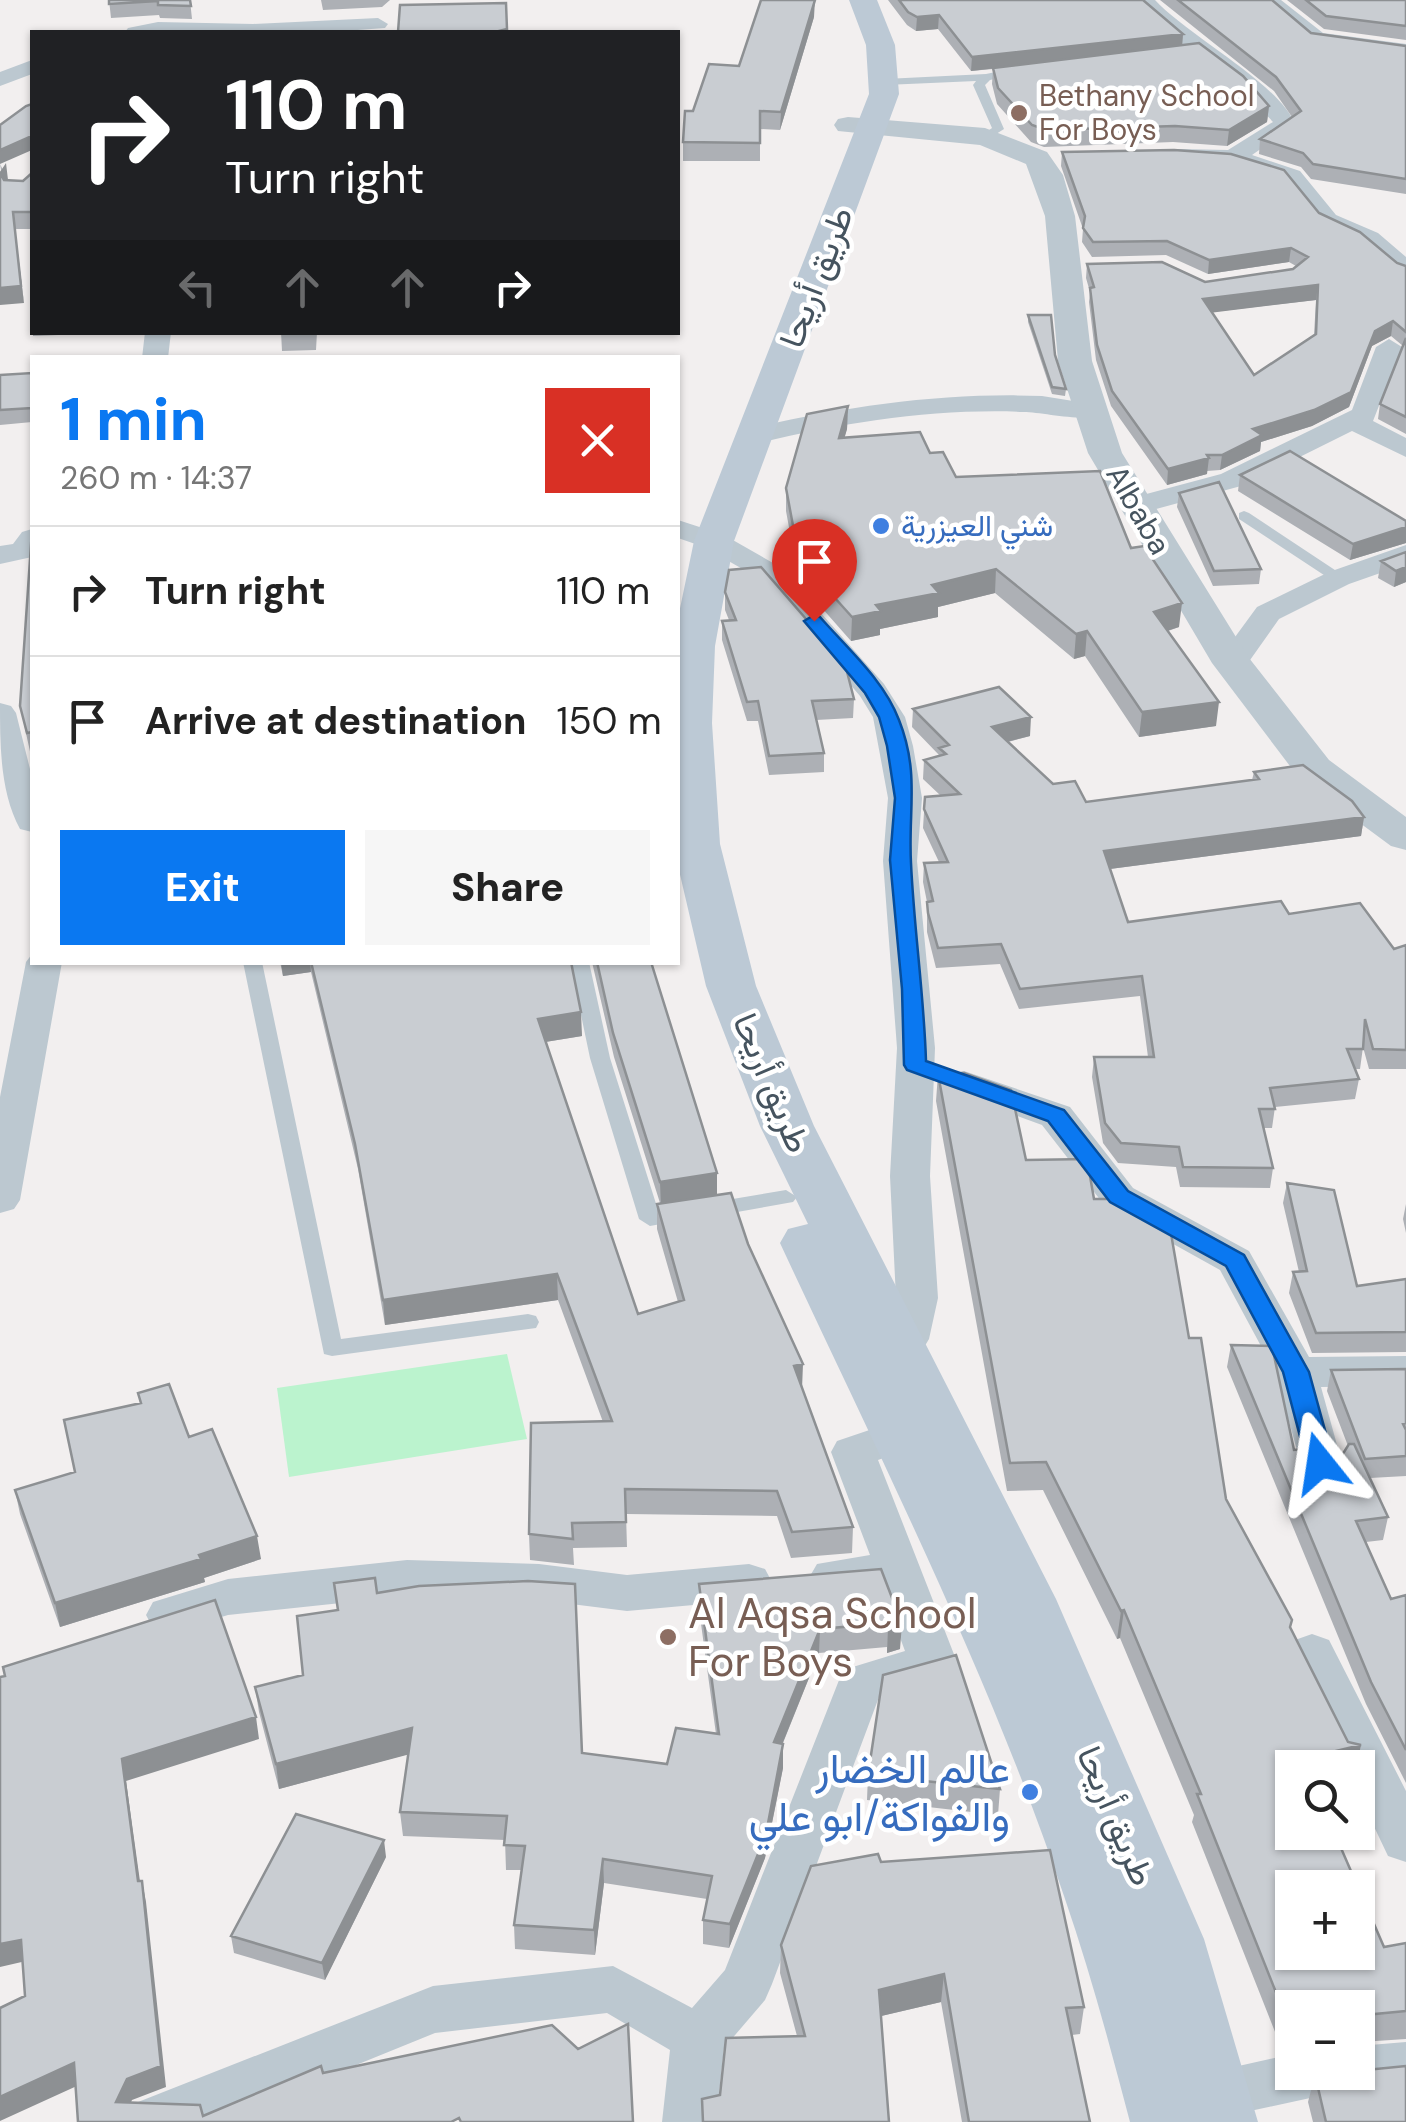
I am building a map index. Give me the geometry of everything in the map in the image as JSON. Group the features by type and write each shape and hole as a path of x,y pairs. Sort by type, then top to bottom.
{"main road":[{"name":"طريق أريحا","path":"840,0 869,111 688,539 696,844 731,986 881,1354 899,1436 1004,1663 1078,1836 1146,2028 1200,2113"},
{"name":"طريق أريحا","path":"688,539 755,436 869,111 882,40 862,0"},
{"name":"طريق أريحا","path":"680,906 693,972 786,1197 1024,1599 1168,1939 1200,2113"}],"street":[{"path":"1144,0 1191,53 1249,88 1284,121 1284,125 1232,157"},
{"path":"1269,0 1318,40 1406,50"},
{"path":"146,30 379,24"},
{"path":"0,80 30,67"},
{"name":"Albaba","path":"869,111 1054,157 1048,175 1074,268 1075,361 1105,453 1232,663 1314,769 1406,837"},
{"path":"1157,154 1232,157 1292,176 1328,220 1354,216 1406,270"},
{"path":"1134,506 1231,480 1364,415 1389,346"},
{"path":"755,436 797,424 976,403 1060,404 1092,412"},
{"path":"1353,421 1406,449"},
{"path":"688,539 770,573 874,690 889,717 905,798 900,860 913,989 915,1065 910,1176 917,1298 908,1339 881,1354"},
{"path":"2,559 23,550 30,541"},
{"path":"1232,663 1268,613 1339,578 1406,554"},
{"path":"0,713 30,816"},
{"path":"0,1200 43,965"},
{"path":"915,1065 1056,1116 1119,1197 1235,1261 1296,1372 1320,1463"},
{"path":"1296,1372 1406,1371"},
{"path":"690,2122 698,2039 746,1984 860,1683 933,1662 853,1452 899,1436"},
{"path":"136,1626 228,1596 407,1578 539,1582 627,1592 901,1570"},
{"path":"1312,1653 1406,1841"},
{"path":"152,2122 433,2010 613,1989 698,2039"},
{"path":"1375,2069 1406,2066"},
{"path":"1200,2113 1275,2089"}],"lane":[{"path":"869,111 986,77 1035,70"},
{"path":"984,137 998,129 979,85 986,77"},
{"path":"1244,516 1339,578"},
{"path":"253,965 332,1348 528,1322"},
{"path":"579,965 600,1058 650,1220 786,1197"}],"green space":[{"path":"507,1354 527,1439 289,1477 277,1388"}],"building":[{"path":"109,0 190,0 191,6 158,5 158,1 109,4"},
{"path":"761,0 815,0 781,112 760,111 760,143 683,142 685,111 693,111 709,64 739,66"},
{"path":"899,0 1143,0 1183,34 972,57 939,15 917,17"},
{"path":"1178,0 1272,0 1311,33 1406,46 1406,179 1313,164 1303,153 1260,139 1301,111 1276,77"},
{"path":"1306,0 1406,0 1406,26 1326,16"},
{"path":"506,3 507,29 398,30 400,5"},
{"path":"1199,43 1243,76 1269,106 1229,130 1175,126 1046,130 1032,125 998,88 993,68"},
{"path":"30,105 30,137 0,150 0,125"},
{"path":"1174,150 1231,154 1284,170 1319,213 1360,232 1406,266 1406,332 1393,321 1375,331 1351,392 1314,410 1253,429 1262,435 1222,455 1207,455 1209,458 1168,469 1112,391 1097,345 1090,288 1094,287 1087,264 1162,262 1205,282 1293,269 1308,257 1291,248 1209,260 1167,241 1093,242 1083,228 1085,216 1062,152","holes":["1318,285 1316,334 1254,375 1203,299"]},
{"path":"0,173 4,180 23,181 30,175 30,212 13,212 21,286 0,288"},
{"path":"1028,315 1051,315 1055,355 1066,389 1052,387"},
{"path":"1406,338 1406,417 1380,404"},
{"path":"30,373 30,408 0,410 0,375"},
{"path":"848,406 839,438 920,432 930,453 943,452 956,477 1100,471 1131,548 1144,546 1182,603 1154,612 1219,702 1142,712 1087,631 1076,634 996,569 932,585 939,593 876,605 881,611 852,617 799,558 786,488 807,414"},
{"path":"1290,451 1406,521 1406,527 1353,544 1240,475"},
{"path":"1219,482 1261,569 1214,571 1179,493"},
{"path":"1406,552 1406,567 1396,571 1381,561"},
{"path":"30,559 30,732 27,733 20,706"},
{"path":"761,567 845,664 854,699 812,701 824,753 769,756 758,701 747,702 722,621 736,620 725,592 729,570"},
{"path":"999,687 1031,717 992,727 1053,784 1075,781 1086,802 1259,779 1254,772 1303,765 1352,801 1364,817 1104,851 1128,922 1281,901 1289,914 1360,903 1394,949 1406,945 1406,1050 1373,1049 1365,1019 1363,1049 1347,1049 1359,1079 1270,1088 1275,1109 1259,1109 1273,1168 1183,1167 1179,1147 1121,1143 1105,1123 1094,1057 1154,1057 1142,976 1020,989 1001,944 938,948 928,913 927,902 933,901 924,863 948,862 924,809 925,797 960,794 924,760 946,754 939,748 949,745 913,709"},
{"path":"312,965 572,965 581,1012 538,1019 638,1314 684,1300 657,1204 731,1193 748,1244 803,1364 794,1366 853,1527 792,1532 777,1491 625,1489 626,1522 572,1523 573,1539 529,1534 531,1423 612,1421 557,1274 383,1300 355,1144"},
{"path":"598,965 652,965 717,1173 660,1182 613,1033"},
{"path":"964,1073 1011,1090 1026,1160 1087,1159 1094,1199 1137,1199 1168,1216 1189,1338 1201,1338 1226,1499 1292,1620 1290,1627 1348,1742 1361,1745 1340,1750 1275,1750 1275,1850 1342,1850 1351,1870 1275,1870 1275,1970 1375,1970 1375,1926 1384,1947 1406,1943 1406,2011 1375,2014 1375,1990 1275,1990 1197,1794 1201,1794 1124,1610 1121,1611 1046,1462 1010,1463 938,1074"},
{"path":"1287,1183 1334,1190 1357,1286 1406,1279 1406,1332 1316,1333 1293,1272 1307,1271"},
{"path":"1231,1345 1272,1346 1294,1450 1303,1449 1307,1457 1325,1461 1341,1457 1349,1444 1354,1444 1388,1517 1356,1521 1391,1599 1406,1595 1406,1750 1371,1682"},
{"path":"1406,1369 1406,1456 1365,1459 1331,1370"},
{"path":"169,1384 189,1437 212,1429 257,1536 199,1555 201,1559 55,1603 15,1490 75,1472 64,1420 141,1403 138,1393"},
{"path":"881,1569 902,1624 888,1628 889,1623 820,1629 774,1742 783,1744 766,1834 730,1924 703,1920 712,1876 603,1859 594,1930 514,1925 525,1846 504,1845 507,1816 400,1812 412,1728 276,1764 255,1687 303,1675 297,1616 338,1610 334,1583 375,1578 377,1593 419,1586 528,1581 575,1584 582,1753 667,1764 676,1728 719,1734 699,1584"},
{"path":"215,1600 256,1717 122,1759 138,1881 142,1881 161,2066 127,2079 116,2102 200,2105 203,2116 321,2066 323,2073 552,2025 578,2049 628,2024 633,2122 461,2122 459,2118 451,2122 78,2122 74,2063 0,2097 0,2008 25,1996 21,1940 0,1944 3,1667"},
{"path":"956,1655 1000,1789 868,1775 883,1675"},
{"path":"296,1814 384,1840 322,1963 231,1936"},
{"path":"1050,1850 1084,2007 1066,2008 1090,2122 969,2122 944,1974 879,1990 889,2122 703,2122 702,2099 720,2095 726,2038 805,2036 781,1945 811,1866 878,1854 881,1862"},
{"path":"1406,2066 1406,2122 1326,2122 1319,2090 1375,2090 1375,2069"}],"place":[{"name":"Bethany School For Boys","path":"1019,113"},
{"name":"شني العيزرية","path":"881,526"},
{"name":"Al Aqsa School For Boys","path":"668,1637"},
{"name":"عالم الخضار والفواكة/ابو علي","path":"1030,1792"}],"route":[{"path":"814,621 874,690 889,717 897,746 905,798 900,860 913,989 915,1065 1056,1116 1119,1197 1235,1261 1296,1372 1320,1463"}]}
